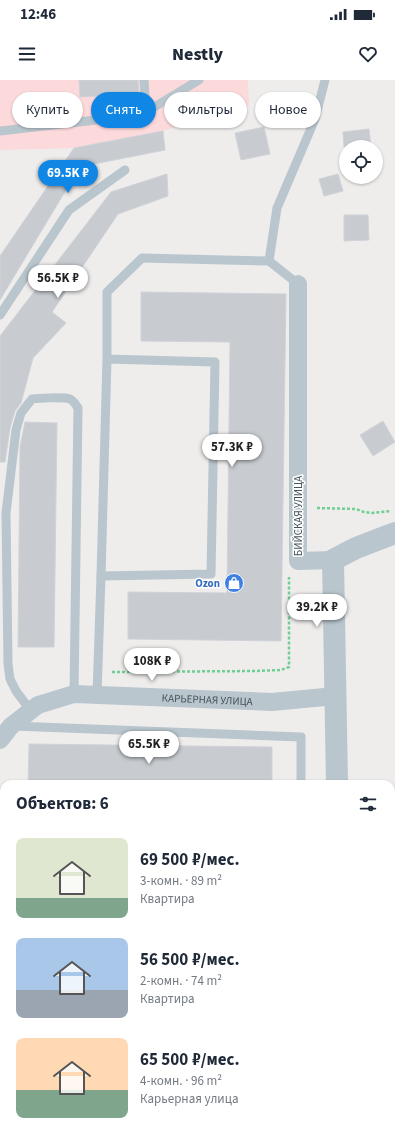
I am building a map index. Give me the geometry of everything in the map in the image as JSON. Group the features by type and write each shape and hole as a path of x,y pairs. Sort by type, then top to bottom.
{"street":[{"name":"БИЙСКАЯ УЛИЦА","path":"298,284 298,561 333,560"},
{"path":"337,780 333,560 356,548 395,533"},
{"name":"КАРЬЕРНАЯ УЛИЦА","path":"0,740 11,726 38,705 74,694 272,702 335,696"}],"lane":[{"path":"144,80 145,92"},
{"path":"156,106 199,80"},
{"path":"269,261 277,208 315,119 325,80"},
{"path":"0,131 91,121"},
{"path":"0,315 68,210 125,170"},
{"path":"97,695 107,359 107,292 142,258 269,261 298,284"},
{"path":"101,576 211,574 215,362 107,359"},
{"path":"31,711 16,691 10,679 8,664 6,513 16,430 21,413 32,400 38,398 69,399 75,402 78,408 74,694"},
{"path":"11,726 301,737 301,780"}],"path":[{"path":"298,508 356,508 364,512 372,513 395,510"},
{"path":"98,672 255,671 281,670 290,667 289,573"}],"shaded area":[{"path":"0,80 248,80 249,105 247,106 247,92 164,92 164,128 173,128 163,131 74,148 0,150"}],"building":[{"path":"79,80 138,80 139,92 91,92 91,96 83,97 83,92 80,92"},
{"path":"264,128 270,154 241,160 235,133"},
{"path":"369,129 370,140 344,140 343,132"},
{"path":"163,131 165,150 89,165 75,175 0,300 0,256 74,148"},
{"path":"167,174 168,196 118,214 52,312 66,323 33,358 21,403 15,411 10,428 5,462 0,462 0,336 111,192"},
{"path":"338,174 339,184 341,184 343,191 324,196 319,179"},
{"path":"344,215 368,215 369,240 344,241"},
{"path":"141,292 286,294 281,641 128,639 128,592 227,593 230,342 141,341"},
{"path":"383,421 395,442 373,456 360,435"},
{"path":"25,422 57,423 54,647 18,647 20,447"},
{"path":"29,744 272,747 272,780 28,780"}],"place":[{"name":"Ozon","path":"234,583"}]}
